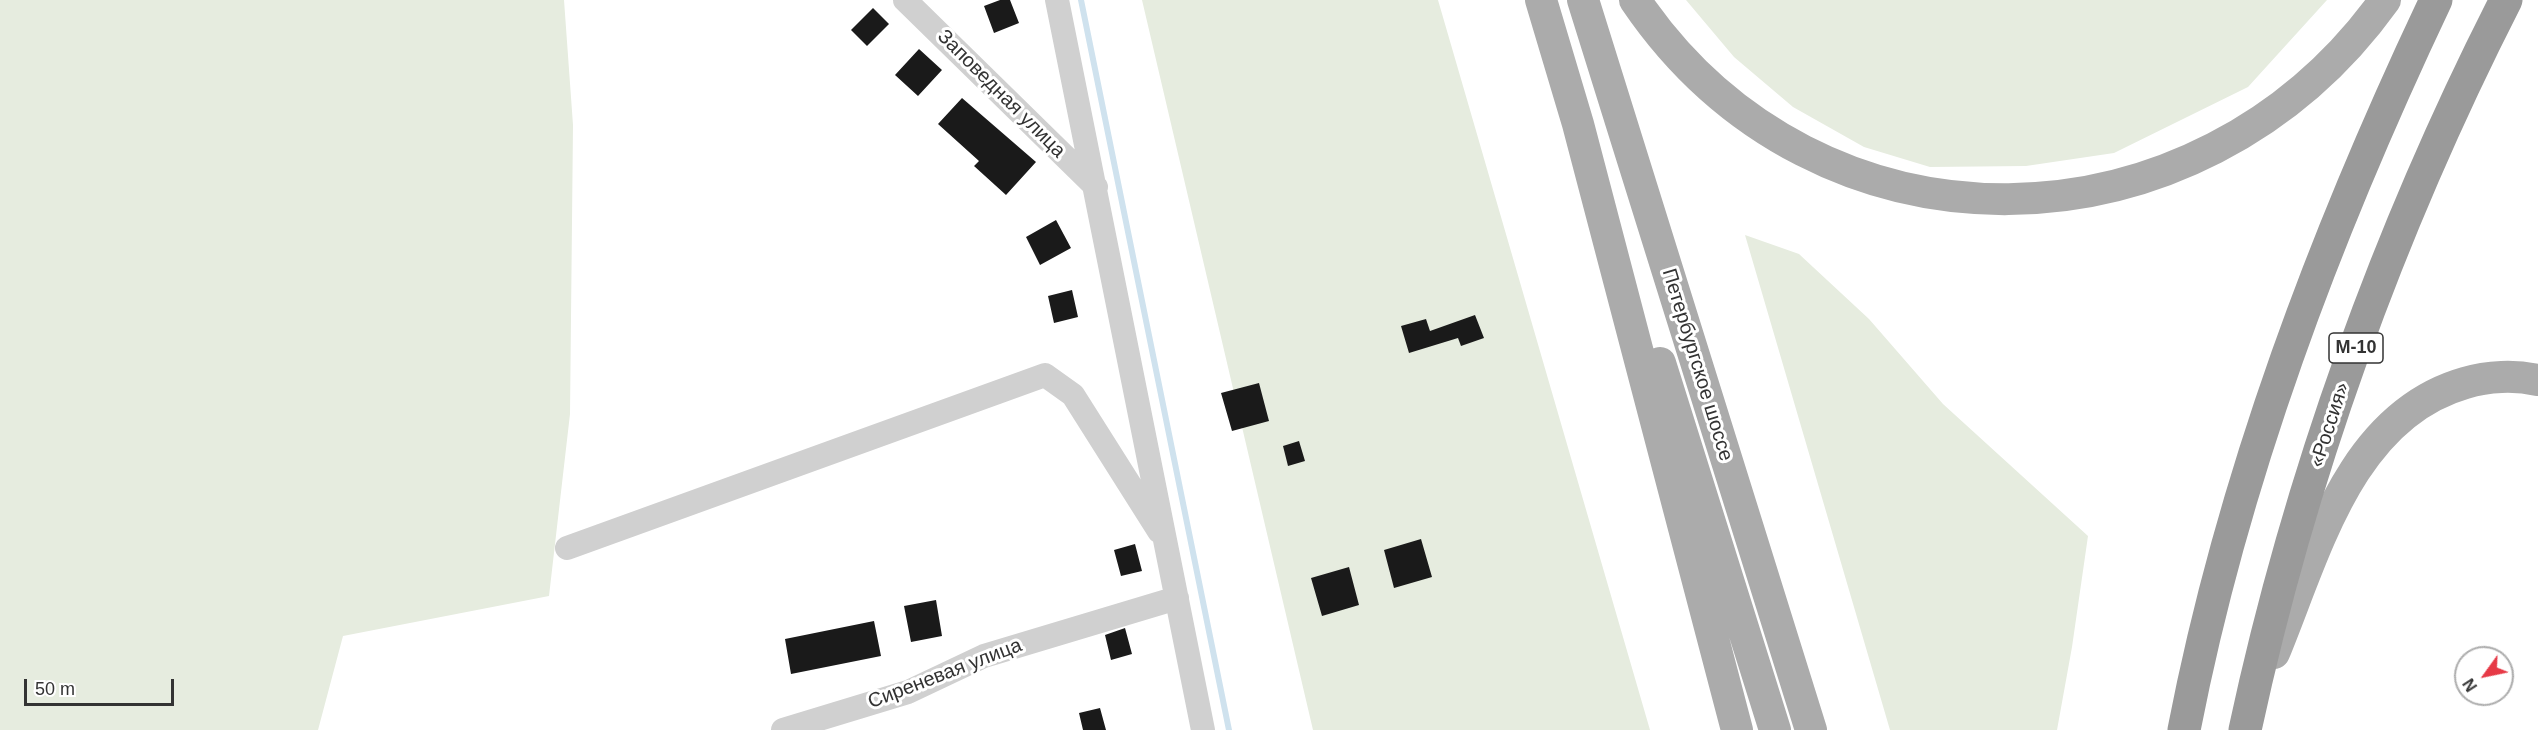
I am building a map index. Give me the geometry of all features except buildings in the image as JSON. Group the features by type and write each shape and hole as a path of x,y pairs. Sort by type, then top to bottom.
{"highway":[{"path":"2186,715 2246,485 2288,354 2335,226 2389,100 2436,0"},
{"name":"«Россия»","path":"2247,721 2301,515 2349,367 2391,255 2437,145 2506,0"}],"main road":[{"path":"1541,0 1578,124 1737,730"},
{"name":"Петербургское шоссе","path":"1583,0 1811,730"},
{"path":"1635,0 1668,43 1717,92 1754,120 1803,149 1855,172 1899,186 1956,196 2002,199 2059,196 2104,189 2170,170 2222,146 2262,123 2316,80 2363,30 2385,0"},
{"path":"1578,124 1618,226 1775,730"},
{"path":"2247,721 2340,495 2357,465 2381,434 2417,404 2453,386 2493,378 2538,380"}],"street":[{"name":"Заповедная улица","path":"906,0 1096,187"},
{"path":"1057,0 1203,730"},
{"path":"567,548 1045,375 1073,395 1166,543"},
{"name":"Сиреневая улица","path":"783,730 908,692 984,656 1177,598"}],"shaded area":[{"path":"0,0 564,0 573,125 570,414 549,596 343,636 318,730 0,730"},
{"path":"1142,0 1438,0 1650,730 1313,730"},
{"path":"1686,0 2327,0 2248,87 2114,153 2026,166 1930,167 1864,147 1793,107 1734,57"},
{"path":"1745,235 1799,254 1869,319 1943,404 2088,536 2057,730 1890,730"}],"waterway":[{"path":"1081,0 1229,730"}]}
